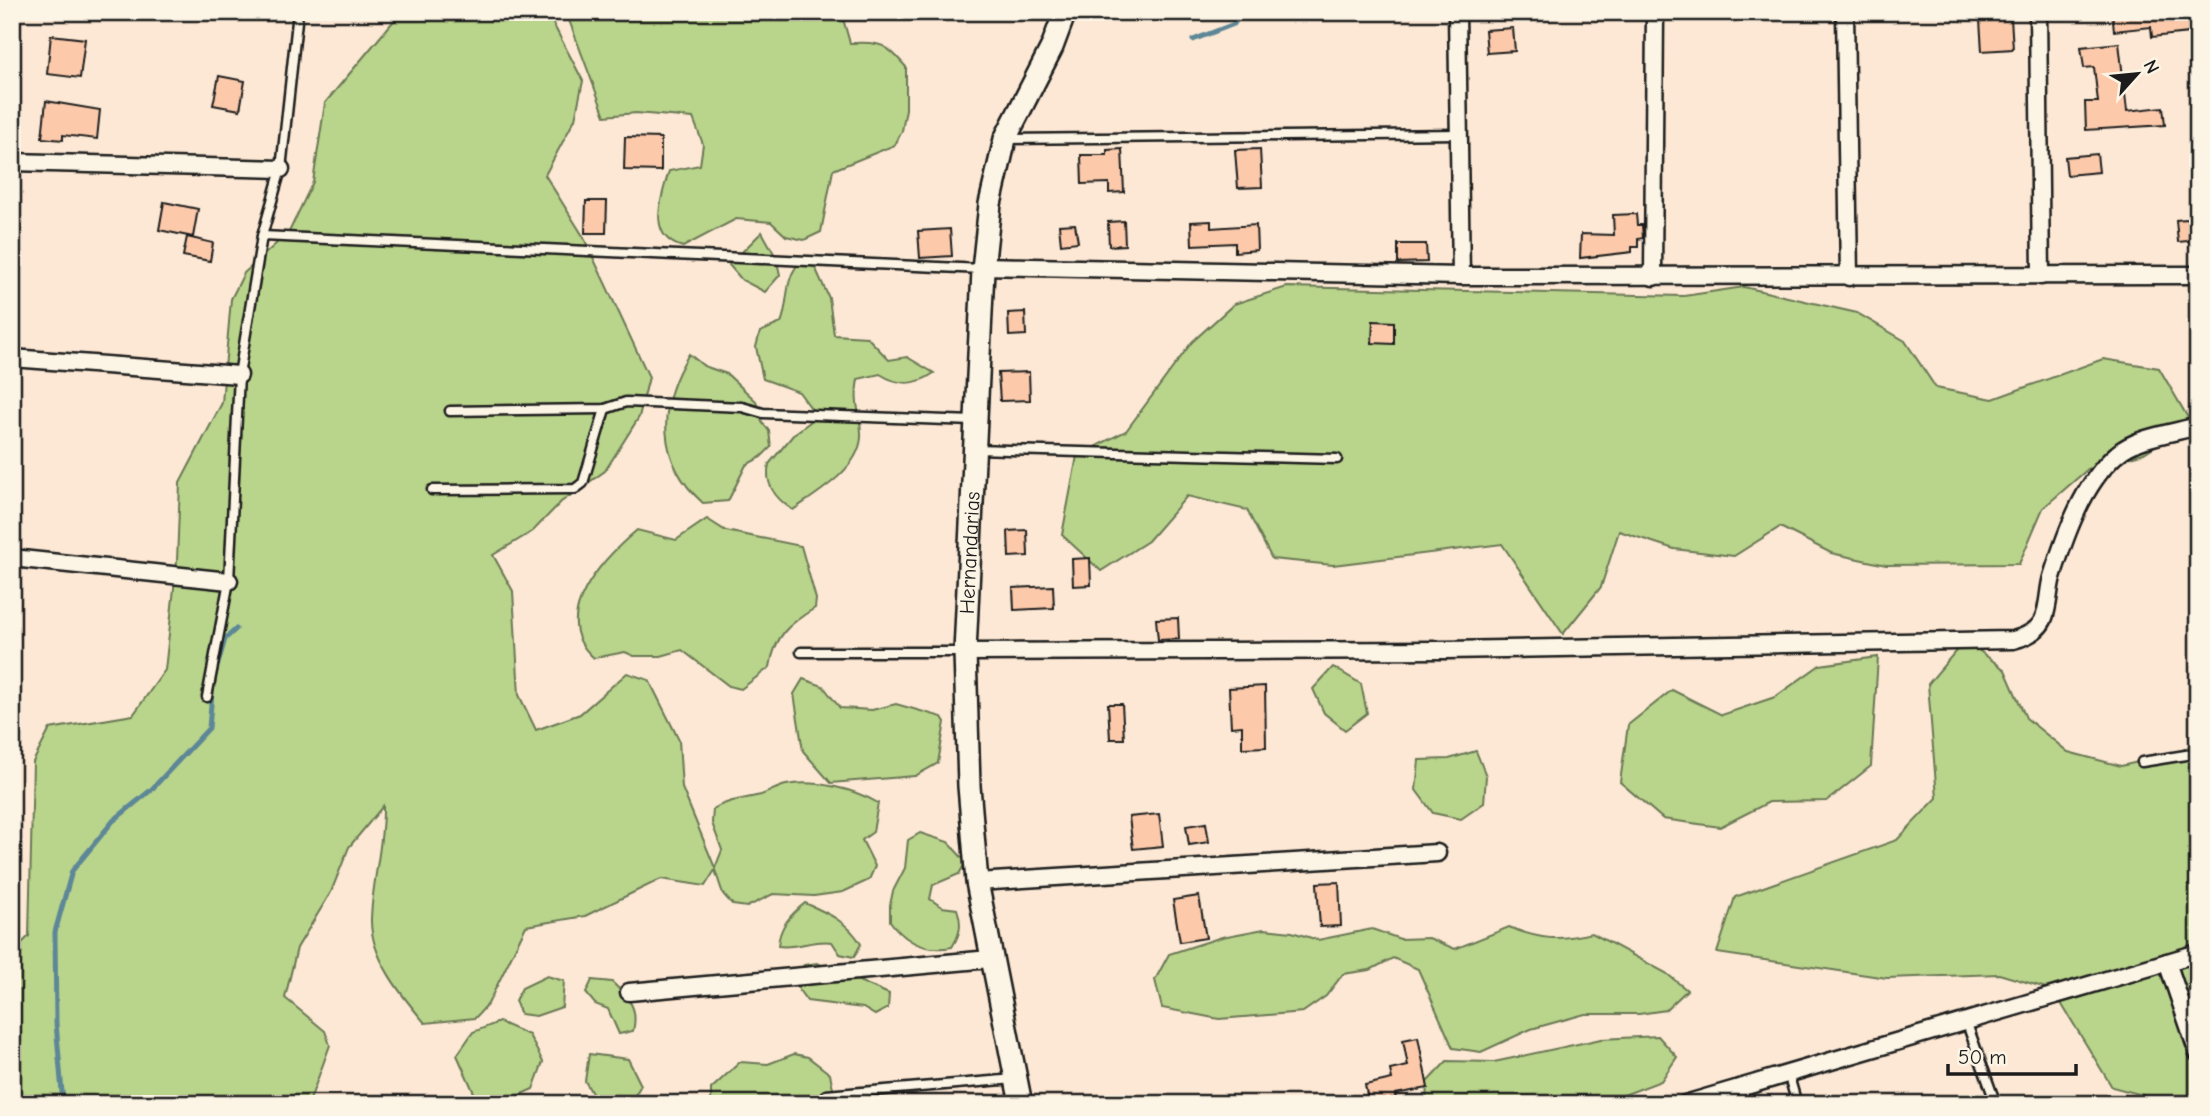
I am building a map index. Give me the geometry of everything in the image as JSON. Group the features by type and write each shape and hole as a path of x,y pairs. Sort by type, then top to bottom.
{"street":[{"name":"Hernandarias","path":"1021,1104 990,959 977,882 969,786 965,652 983,268 992,190 1005,139 1052,47 1065,12"},
{"path":"1457,12 1461,276"},
{"path":"1653,277 1655,12"},
{"path":"1845,12 1849,277"},
{"path":"2038,12 2041,276"},
{"path":"12,163 281,169"},
{"path":"983,268 1461,276 2198,275"},
{"path":"12,358 239,375"},
{"path":"965,652 1446,650 2013,640 2025,637 2042,620 2052,579 2072,527 2098,474 2118,453 2134,444 2198,426"},
{"path":"12,558 229,581"},
{"path":"977,882 1437,853"},
{"path":"1685,1104 2198,953"},
{"path":"629,992 990,959"},
{"path":"2167,962 2198,1052"}],"lane":[{"path":"207,697 229,581 239,375 262,236 281,169 298,12"},
{"path":"1005,139 1459,134"},
{"path":"262,236 983,268"},
{"path":"450,411 605,409 626,402 742,407 763,413 976,421"},
{"path":"432,490 575,489 583,483 605,409"},
{"path":"974,449 1337,459"},
{"path":"801,652 965,652"},
{"path":"2142,762 2198,753"},
{"path":"1966,1021 1996,1104"},
{"path":"1788,1073 1797,1104"},
{"path":"826,1095 1015,1079"}],"green space":[{"path":"401,12 547,12 583,81 575,119 545,175 583,236 649,377 639,417 605,471 561,502 533,531 493,555 513,591 519,695 536,730 580,714 627,673 649,680 679,740 682,788 715,868 722,850 712,823 713,809 797,783 821,784 846,790 878,803 873,832 862,840 875,866 869,880 843,892 814,896 773,894 747,907 733,905 723,894 715,870 705,886 661,879 585,916 526,926 488,1004 475,1018 425,1023 389,975 372,933 372,905 383,806 349,847 331,892 297,948 285,998 325,1031 330,1045 310,1100 300,1104 12,1104 12,953 29,936 33,762 50,729 133,715 165,670 177,561 180,483 222,403 231,299 244,273 289,232 313,182 325,103"},
{"path":"566,12 841,12 850,43 882,46 906,67 906,109 902,131 895,145 833,170 821,232 804,240 786,236 771,222 736,219 683,247 671,242 664,235 659,215 669,171 700,165 703,144 693,118 636,113 605,116"},
{"path":"762,232 776,257 780,275 765,292 742,280 729,265"},
{"path":"801,262 815,267 829,298 834,335 867,337 889,360 907,357 934,373 907,383 894,381 880,374 858,379 856,396 861,438 858,450 835,480 793,510 773,491 768,478 769,464 794,434 810,422 813,411 799,392 763,379 756,347 760,332 781,323 789,282"},
{"path":"1287,287 1684,296 1744,287 1857,313 1905,341 1936,388 1993,399 2103,359 2159,368 2191,423 2144,453 2088,469 2043,508 2019,564 1886,565 1831,553 1780,527 1734,556 1674,549 1619,531 1601,587 1563,634 1502,544 1333,565 1272,559 1247,510 1187,496 1148,541 1101,571 1062,535 1077,456 1126,431 1192,342 1234,304"},
{"path":"689,354 704,366 727,374 756,401 762,422 769,431 771,447 761,457 746,465 728,501 703,503 676,469 669,451 667,412 678,373"},
{"path":"707,519 726,531 801,546 816,599 815,608 798,619 780,638 770,667 741,689 729,686 682,650 661,656 634,656 625,652 594,658 581,642 576,624 578,607 586,589 610,556 637,530 676,540"},
{"path":"1965,640 2005,670 2026,718 2068,752 2121,766 2177,753 2198,742 2198,1096 2169,1102 2112,1087 2053,990 1999,974 1887,978 1717,953 1735,897 1897,840 1937,798 1928,684"},
{"path":"1878,657 1871,766 1827,801 1769,802 1720,827 1663,819 1620,782 1628,725 1672,690 1722,715 1775,697 1820,665"},
{"path":"1333,667 1361,684 1367,713 1345,730 1324,713 1313,689"},
{"path":"803,679 823,686 840,708 872,710 896,704 942,717 945,722 938,763 915,776 831,783 803,751 794,694"},
{"path":"1476,751 1486,776 1484,803 1461,819 1433,813 1416,790 1419,760 1449,759"},
{"path":"920,833 948,842 966,862 959,874 933,885 930,899 942,907 957,909 960,928 952,947 933,948 917,944 902,935 890,921 893,891 905,868 908,840"},
{"path":"805,903 844,924 856,936 861,944 854,957 840,954 832,942 778,946 787,922"},
{"path":"1509,927 1550,938 1592,933 1666,973 1687,990 1666,1010 1639,1014 1585,1014 1531,1029 1481,1052 1453,1048 1418,969 1393,958 1370,970 1343,974 1326,996 1303,1012 1219,1019 1162,1008 1155,980 1169,954 1222,937 1264,929 1292,932 1318,940 1372,929 1400,939 1429,938 1455,949"},
{"path":"817,963 889,994 888,1008 875,1015 863,1008 807,1001 799,990 796,976 804,965"},
{"path":"547,976 564,981 562,1007 536,1016 521,1014 515,1001 522,988"},
{"path":"592,980 612,982 627,998 633,1009 633,1031 619,1034 608,1009 595,1004 586,993"},
{"path":"499,1022 529,1035 543,1062 533,1089 508,1100 479,1104 457,1055 473,1032"},
{"path":"1658,1036 1677,1057 1661,1081 1600,1104 1426,1104 1427,1082 1447,1061 1494,1062 1601,1039"},
{"path":"589,1054 628,1059 641,1085 630,1104 598,1104 585,1081"},
{"path":"794,1054 808,1057 830,1074 833,1088 825,1099 811,1103 782,1100 711,1104 711,1089 740,1062 768,1064"}],"building":[{"path":"2112,12 2198,12 2198,32 2152,37 2151,27 2114,31"},
{"path":"2011,18 2013,49 1982,51 1980,20"},
{"path":"1513,28 1515,51 1487,53 1485,30"},
{"path":"51,35 85,39 80,78 47,74"},
{"path":"2119,43 2127,111 2163,107 2165,125 2086,130 2085,102 2098,102 2094,67 2084,68 2081,47"},
{"path":"219,76 245,81 240,110 213,105"},
{"path":"46,101 100,110 97,139 63,135 63,140 42,138"},
{"path":"625,137 661,138 661,171 624,170"},
{"path":"1122,149 1124,192 1109,193 1109,183 1082,184 1081,155 1107,155 1107,150"},
{"path":"1260,149 1262,187 1238,188 1235,150"},
{"path":"2097,154 2099,172 2067,175 2065,157"},
{"path":"586,201 607,201 606,233 585,233"},
{"path":"164,202 198,209 193,237 159,230"},
{"path":"1636,214 1637,225 1642,225 1643,238 1638,239 1638,247 1632,247 1632,252 1580,258 1581,234 1614,235 1613,215"},
{"path":"2198,218 2198,240 2178,242 2176,220"},
{"path":"1124,221 1125,245 1109,246 1108,222"},
{"path":"1211,221 1211,228 1256,225 1257,250 1235,252 1235,243 1192,245 1191,222"},
{"path":"1075,224 1078,242 1061,244 1059,225"},
{"path":"950,229 952,256 920,258 918,231"},
{"path":"187,237 213,243 210,261 183,256"},
{"path":"1398,244 1426,244 1427,262 1398,263"},
{"path":"1025,312 1026,335 1009,336 1008,313"},
{"path":"1373,321 1394,322 1394,344 1372,343"},
{"path":"1029,372 1030,400 1000,401 998,373"},
{"path":"1027,530 1028,556 1009,557 1008,531"},
{"path":"1090,558 1091,585 1073,586 1072,559"},
{"path":"1053,586 1054,608 1014,610 1013,588"},
{"path":"1178,618 1179,639 1158,640 1156,619"},
{"path":"1265,686 1266,747 1242,748 1242,726 1231,727 1229,688"},
{"path":"1108,704 1122,704 1124,739 1110,739"},
{"path":"1159,814 1163,846 1133,849 1129,817"},
{"path":"1206,823 1209,842 1189,845 1186,826"},
{"path":"1339,882 1341,926 1320,927 1317,883"},
{"path":"1199,896 1206,938 1180,942 1173,900"},
{"path":"1418,1037 1428,1088 1395,1094 1397,1104 1369,1104 1365,1085 1392,1079 1390,1070 1408,1066 1403,1040"}],"waterway":[{"path":"1193,40 1234,24 1241,12"},
{"path":"63,1104 56,1023 55,932 72,871 113,821 151,790 209,728 213,681 225,639 236,629"}]}
